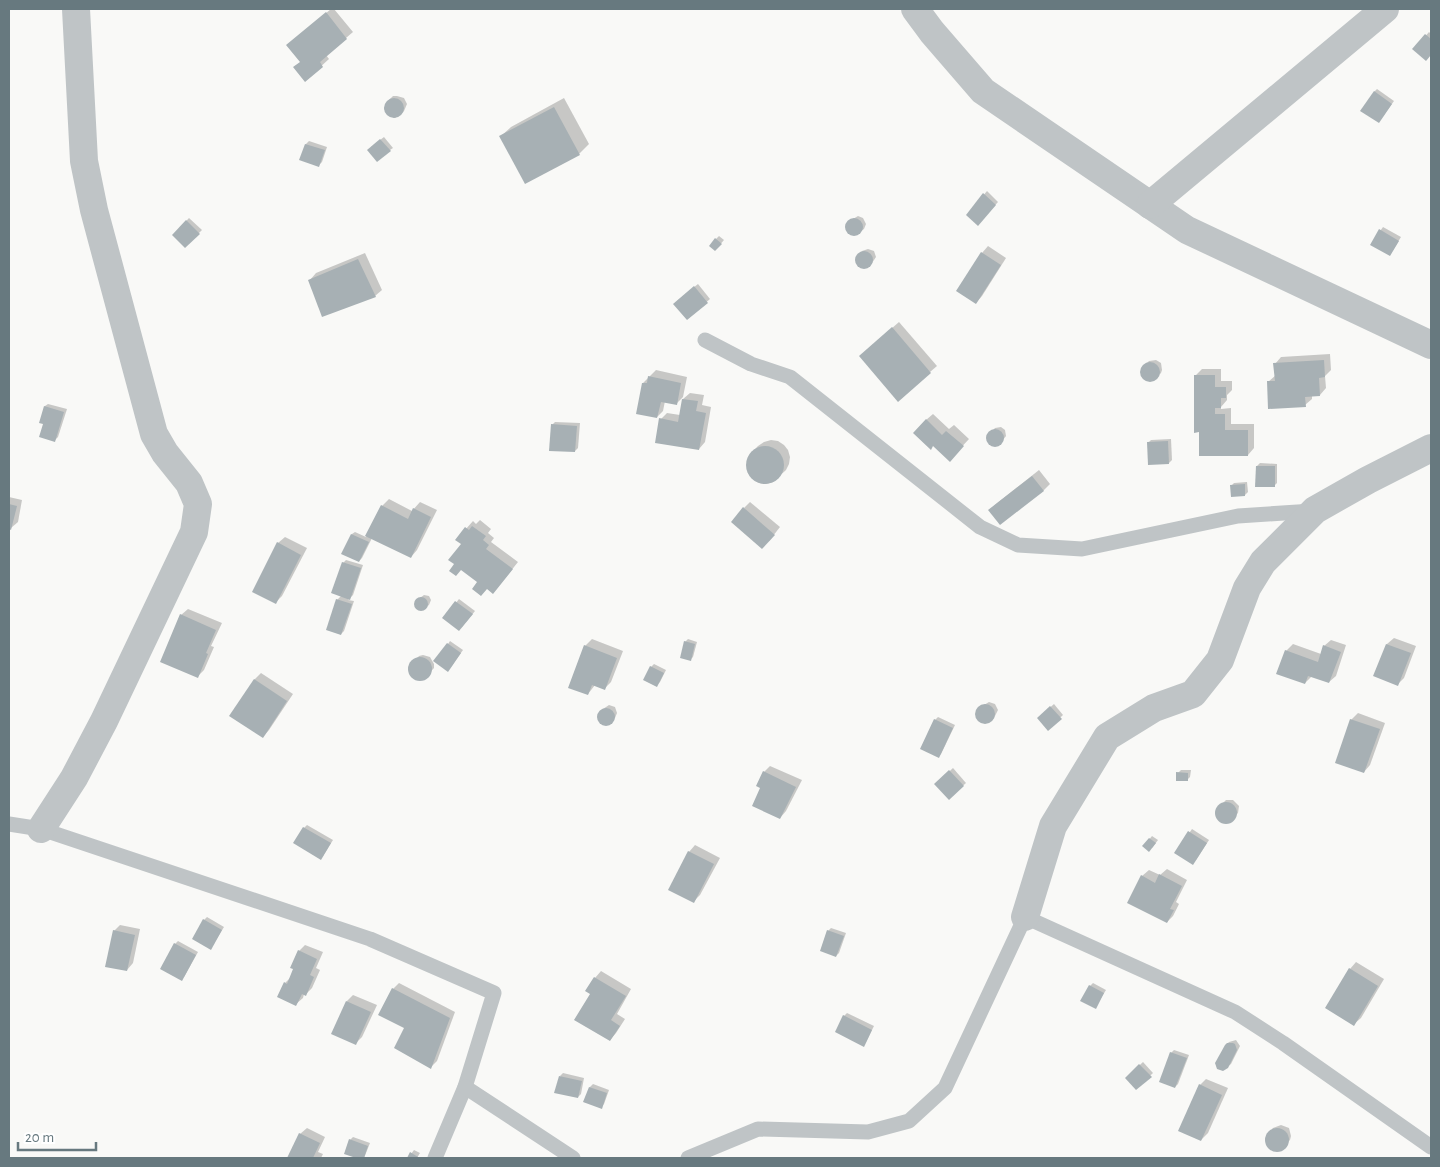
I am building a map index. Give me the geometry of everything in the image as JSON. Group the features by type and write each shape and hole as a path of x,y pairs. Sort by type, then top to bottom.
{"street":[{"path":"41,829 74,778 104,721 194,532 198,504 189,483 165,453 154,434 94,210 84,161 76,9"},
{"path":"915,9 932,32 983,91 1187,230 1431,345"},
{"path":"1150,205 1385,9"},
{"path":"1025,917 1054,826 1107,737 1154,708 1193,694 1220,660 1247,588 1263,562 1315,510 1431,448"}],"lane":[{"path":"705,340 751,364 790,377 980,527 1018,546 1082,549 1238,516 1315,510"},
{"path":"9,824 41,829 370,939 494,993 465,1087 435,1158"},
{"path":"688,1158 758,1129 868,1132 909,1121 945,1088 1025,917 1235,1012 1283,1043 1431,1147"},
{"path":"465,1087 573,1158"}],"building":[{"path":"326,12 347,39 320,62 323,67 305,82 293,67 300,62 286,45"},
{"path":"1425,34 1431,39 1431,55 1426,61 1412,49"},
{"path":"1374,91 1392,104 1379,123 1360,111"},
{"path":"390,98 398,98 404,104 404,112 398,118 390,118 384,112 384,104"},
{"path":"554,107 580,155 525,184 499,136"},
{"path":"380,139 391,151 377,162 367,150"},
{"path":"305,144 325,150 319,167 299,160"},
{"path":"983,193 996,205 978,226 966,215"},
{"path":"854,218 862,223 863,227 858,235 854,236 846,231 845,227 850,219"},
{"path":"186,220 200,234 185,248 172,235"},
{"path":"1379,229 1399,241 1390,256 1370,245"},
{"path":"715,238 722,244 715,251 709,246"},
{"path":"864,251 872,256 873,260 868,268 864,269 856,264 855,260 860,252"},
{"path":"981,252 1001,265 976,304 956,291"},
{"path":"358,259 376,297 322,317 308,280"},
{"path":"694,286 708,303 687,320 673,304"},
{"path":"892,327 931,373 898,402 859,356"},
{"path":"1324,360 1325,377 1319,378 1320,396 1305,397 1306,407 1268,409 1267,381 1275,381 1273,363"},
{"path":"1150,362 1157,365 1160,372 1157,379 1150,382 1143,379 1140,372 1143,365"},
{"path":"1194,375 1215,375 1215,387 1226,387 1226,398 1221,398 1221,408 1215,408 1215,414 1225,414 1225,430 1248,430 1248,456 1199,456 1199,432 1194,433"},
{"path":"648,376 681,383 677,405 661,402 657,418 636,414 642,383 647,383"},
{"path":"682,399 698,401 696,411 706,413 699,450 655,443 659,418 678,422"},
{"path":"44,406 64,412 55,442 39,437 43,424 39,423"},
{"path":"926,419 942,435 946,431 964,446 950,462 933,446 931,450 913,433"},
{"path":"551,424 577,426 575,452 549,451"},
{"path":"995,429 1001,432 1004,438 1001,444 995,447 989,444 986,438 989,432"},
{"path":"1168,441 1169,464 1148,465 1147,442"},
{"path":"765,446 779,451 784,465 779,479 765,484 751,479 746,465 751,451"},
{"path":"1256,466 1275,466 1275,487 1255,487"},
{"path":"1032,476 1044,491 1000,525 988,510"},
{"path":"1245,484 1245,496 1231,497 1230,485"},
{"path":"9,504 17,506 11,530 9,529"},
{"path":"381,505 408,519 413,508 431,517 411,558 365,536"},
{"path":"743,507 775,535 762,549 731,522"},
{"path":"472,526 486,536 483,540 489,545 486,549 513,569 493,594 487,589 481,596 472,589 477,582 461,570 456,576 449,571 454,564 448,560 461,544 455,540 465,527 469,530"},
{"path":"351,534 369,542 359,562 341,554"},
{"path":"277,542 301,555 276,604 252,592"},
{"path":"342,562 361,568 350,600 331,593"},
{"path":"418,597 424,597 428,604 424,611 418,611 414,607 414,601"},
{"path":"336,599 352,604 341,635 326,630"},
{"path":"455,601 473,614 459,631 442,618"},
{"path":"180,614 216,630 198,678 160,662"},
{"path":"684,641 695,644 691,661 680,658"},
{"path":"447,643 461,653 448,672 433,661"},
{"path":"1386,644 1411,653 1398,686 1373,676"},
{"path":"584,645 617,658 605,690 592,685 588,695 568,688"},
{"path":"1323,645 1341,652 1329,683 1308,676 1305,684 1276,674 1285,650 1318,662"},
{"path":"420,657 428,661 432,669 428,677 420,681 412,677 408,669 412,661"},
{"path":"650,666 664,673 657,687 643,680"},
{"path":"254,679 287,701 263,738 229,716"},
{"path":"985,704 992,707 995,714 992,721 985,724 978,721 975,714 978,707"},
{"path":"1050,706 1062,719 1048,731 1037,718"},
{"path":"606,708 612,711 615,717 612,723 606,726 600,723 597,717 600,711"},
{"path":"934,719 953,728 939,758 920,749"},
{"path":"1350,719 1380,729 1364,773 1335,763"},
{"path":"949,770 964,786 949,800 934,784"},
{"path":"763,771 796,787 780,819 752,806 760,788 756,786"},
{"path":"1176,772 1188,773 1188,781 1176,781"},
{"path":"1226,802 1234,805 1237,813 1234,821 1226,824 1218,821 1215,813 1218,805"},
{"path":"303,827 331,843 321,860 293,843"},
{"path":"1188,831 1207,843 1193,865 1174,853"},
{"path":"1149,838 1156,843 1149,852 1142,846"},
{"path":"688,851 714,864 694,903 668,890"},
{"path":"1159,874 1182,886 1170,909 1174,910 1167,923 1127,903 1141,875 1155,883"},
{"path":"203,919 222,930 211,950 192,939"},
{"path":"113,930 135,935 127,971 105,967"},
{"path":"827,930 844,936 836,957 820,951"},
{"path":"174,943 196,955 182,981 160,969"},
{"path":"298,950 317,959 310,975 314,977 306,996 302,994 296,1006 277,997 284,982 287,984 293,969 290,968"},
{"path":"1349,968 1378,986 1354,1026 1325,1008"},
{"path":"594,977 626,996 611,1020 620,1026 610,1041 574,1020 590,994 585,991"},
{"path":"1089,985 1104,993 1096,1009 1080,1001"},
{"path":"392,988 450,1018 431,1069 394,1048 404,1028 378,1015"},
{"path":"346,1001 371,1012 356,1045 331,1034"},
{"path":"843,1015 872,1030 864,1047 835,1032"},
{"path":"1227,1043 1235,1044 1237,1050 1228,1068 1223,1071 1217,1069 1215,1063"},
{"path":"1170,1052 1187,1058 1175,1088 1159,1082"},
{"path":"1139,1064 1152,1077 1136,1090 1125,1078"},
{"path":"559,1076 582,1081 578,1098 554,1093"},
{"path":"1199,1084 1222,1095 1201,1141 1178,1131"},
{"path":"589,1087 607,1093 602,1109 583,1102"},
{"path":"1277,1128 1286,1131 1289,1140 1286,1149 1277,1152 1268,1149 1265,1140 1268,1131"},
{"path":"299,1133 320,1143 313,1158 287,1158"},
{"path":"349,1139 368,1146 364,1158 356,1158 344,1154"},
{"path":"410,1152 418,1157 407,1158"}]}
